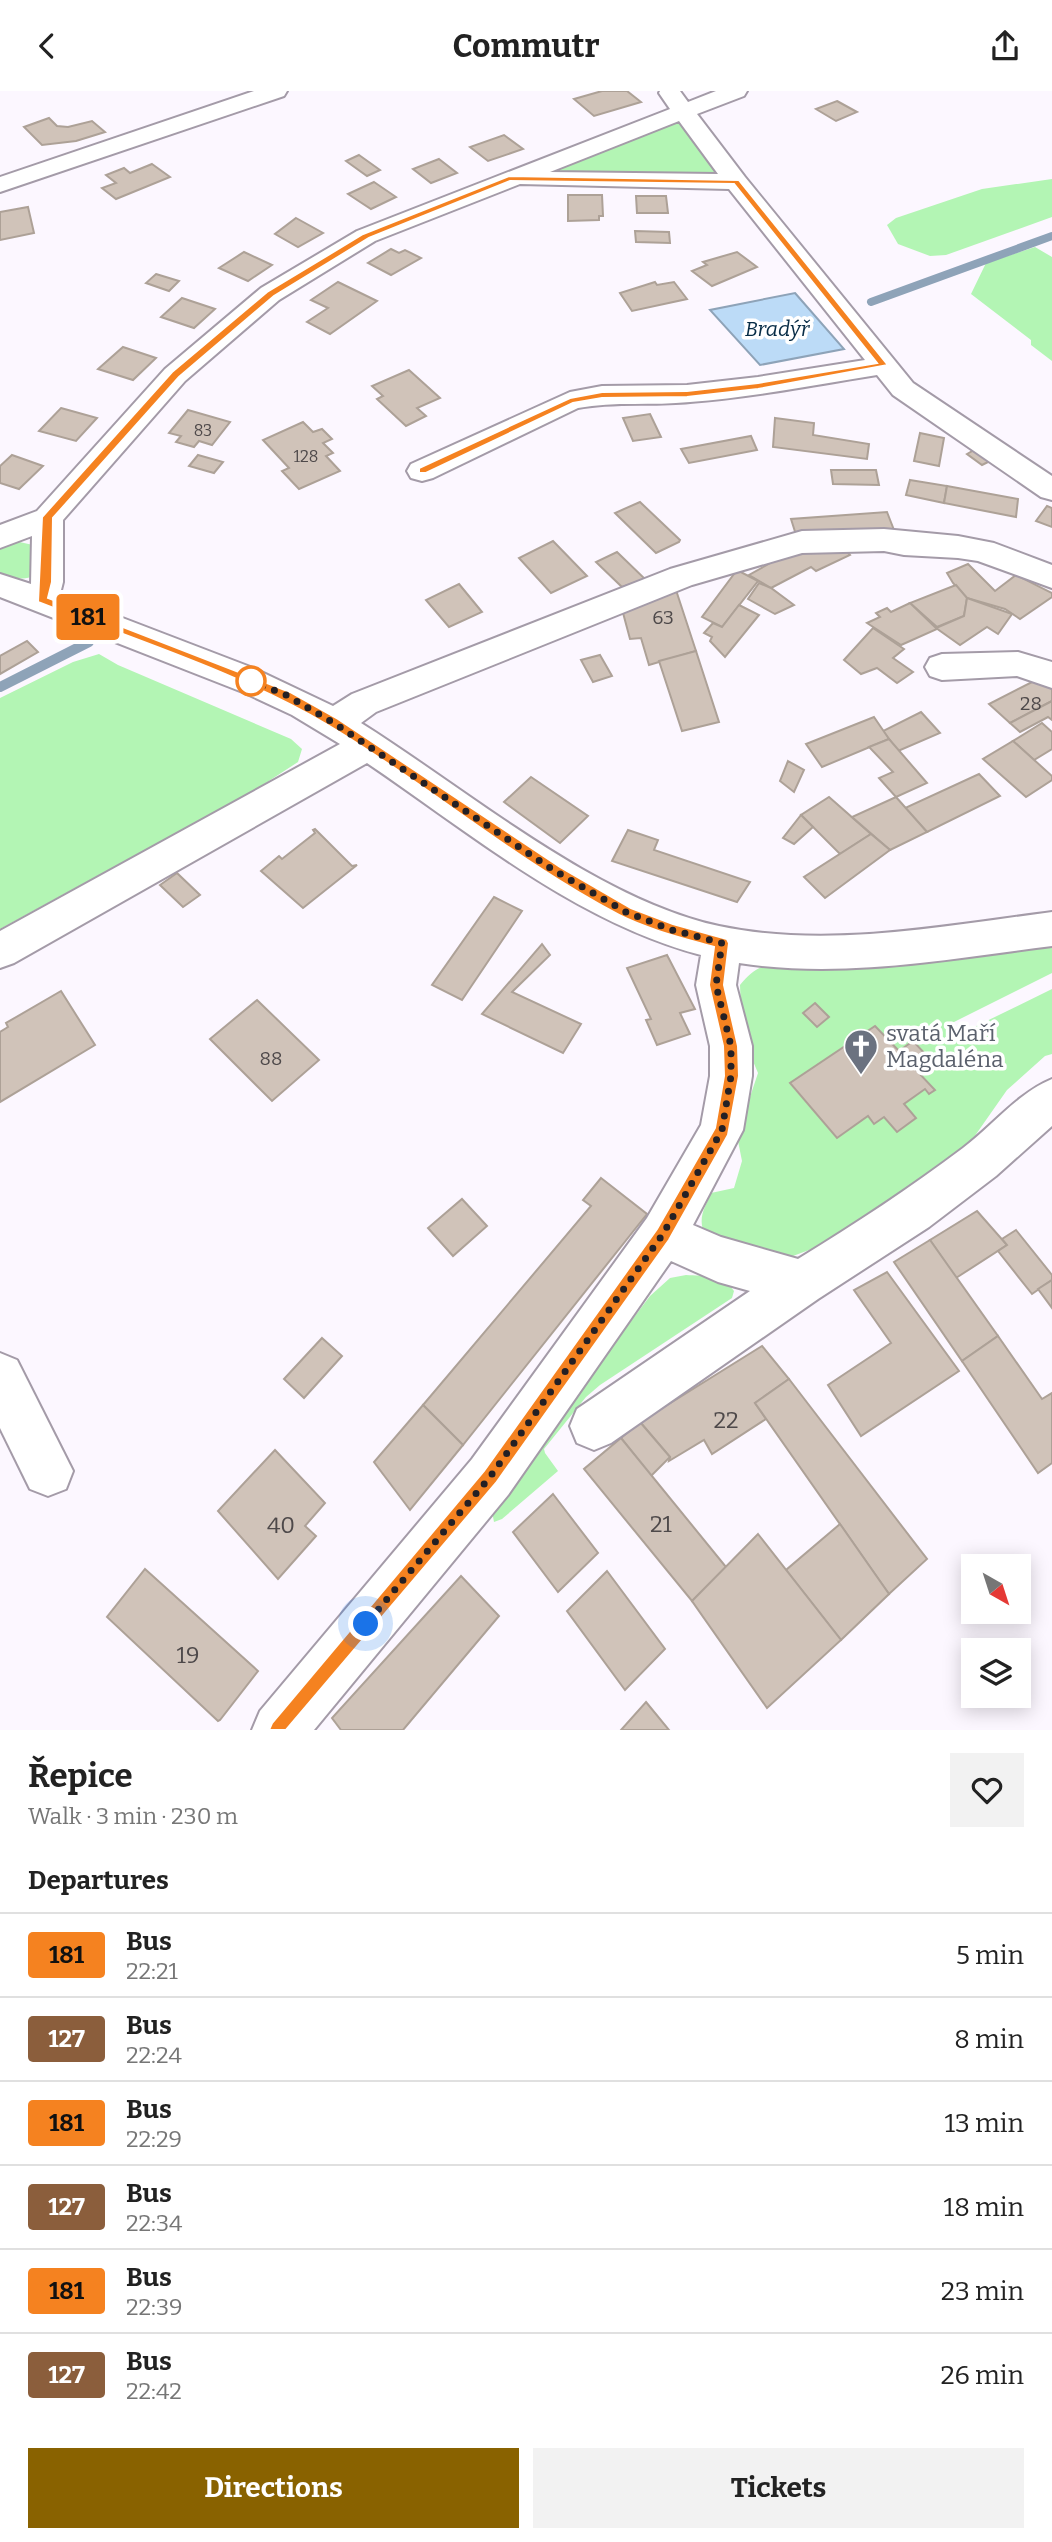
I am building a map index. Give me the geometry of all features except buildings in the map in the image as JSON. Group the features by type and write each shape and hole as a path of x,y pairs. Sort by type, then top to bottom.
{"street":[{"path":"0,185 276,91"},
{"path":"0,537 48,517 175,375 270,294 366,236 509,179 677,101 736,91"},
{"path":"677,101 736,181 903,389 1052,490"},
{"path":"509,179 736,181"},
{"path":"422,471 570,401 602,395 687,394 758,386 883,365"},
{"path":"42,600 47,582 48,517"},
{"path":"334,723 364,703 681,577 802,542 884,540 958,547 983,551 1052,577"},
{"path":"0,585 286,695 334,723 555,871 626,912 672,930 722,943 792,951 863,950 1052,929"},
{"path":"942,667 1018,664 1052,675"},
{"path":"0,951 368,746"},
{"path":"279,1730 490,1477 663,1234 722,1130 729,1100 731,1046 716,985 722,943"},
{"path":"594,1426 802,1283 923,1205 981,1161 1052,1098"},
{"path":"663,1234 718,1259 802,1283"},
{"path":"0,1377 48,1471"}],"green space":[{"path":"669,122 683,124 721,175 564,175 555,172 555,168"},
{"path":"1052,179 1052,217 946,255 930,256 898,244 887,225 896,218 982,189"},
{"path":"1035,247 1052,257 1052,361 1031,345 1031,340 971,294 986,263"},
{"path":"15,541 33,545 35,575 22,578 0,573 0,546"},
{"path":"99,654 118,665 291,739 302,749 298,762 255,790 0,929 0,698 73,662"},
{"path":"1052,942 1052,973 946,1026 956,1036 1052,989 1052,1054 1045,1056 1007,1090 972,1140 935,1171 825,1244 793,1256 782,1256 705,1234 702,1218 711,1193 734,1188 742,1161 737,1136 758,1073 742,1035 740,985 754,971 771,964","holes":["875,1026 899,1051 913,1041 930,1058 915,1069 934,1090 929,1094 925,1089 904,1104 916,1118 897,1132 884,1117 874,1123 868,1116 837,1138 790,1084"]},
{"path":"686,1275 724,1281 734,1291 732,1298 586,1397 544,1449 558,1471 502,1519 494,1522 491,1506 650,1296 670,1278"}],"water":[{"name":"Bradýř","path":"795,293 844,349 760,365 710,310"}],"waterway":[{"path":"871,302 1052,236"},
{"path":"0,687 89,642"}],"bus line":[{"name":"181","path":"279,1730 490,1477 663,1234 722,1130 729,1100 731,1046 716,985 722,943 672,930 626,912 555,871 334,723 286,695 42,600 47,582 48,517 175,375 270,294 366,236 509,179 736,181 883,365 758,386 687,394 602,395 570,401 422,471"}],"place":[{"name":"svatá Maří Magdaléna","path":"861,1076"}],"route":[{"path":"251,681 286,695 334,723 555,871 626,912 672,930 722,943 716,985 731,1046 731,1076 722,1130 663,1234 490,1477 366,1624"}]}
